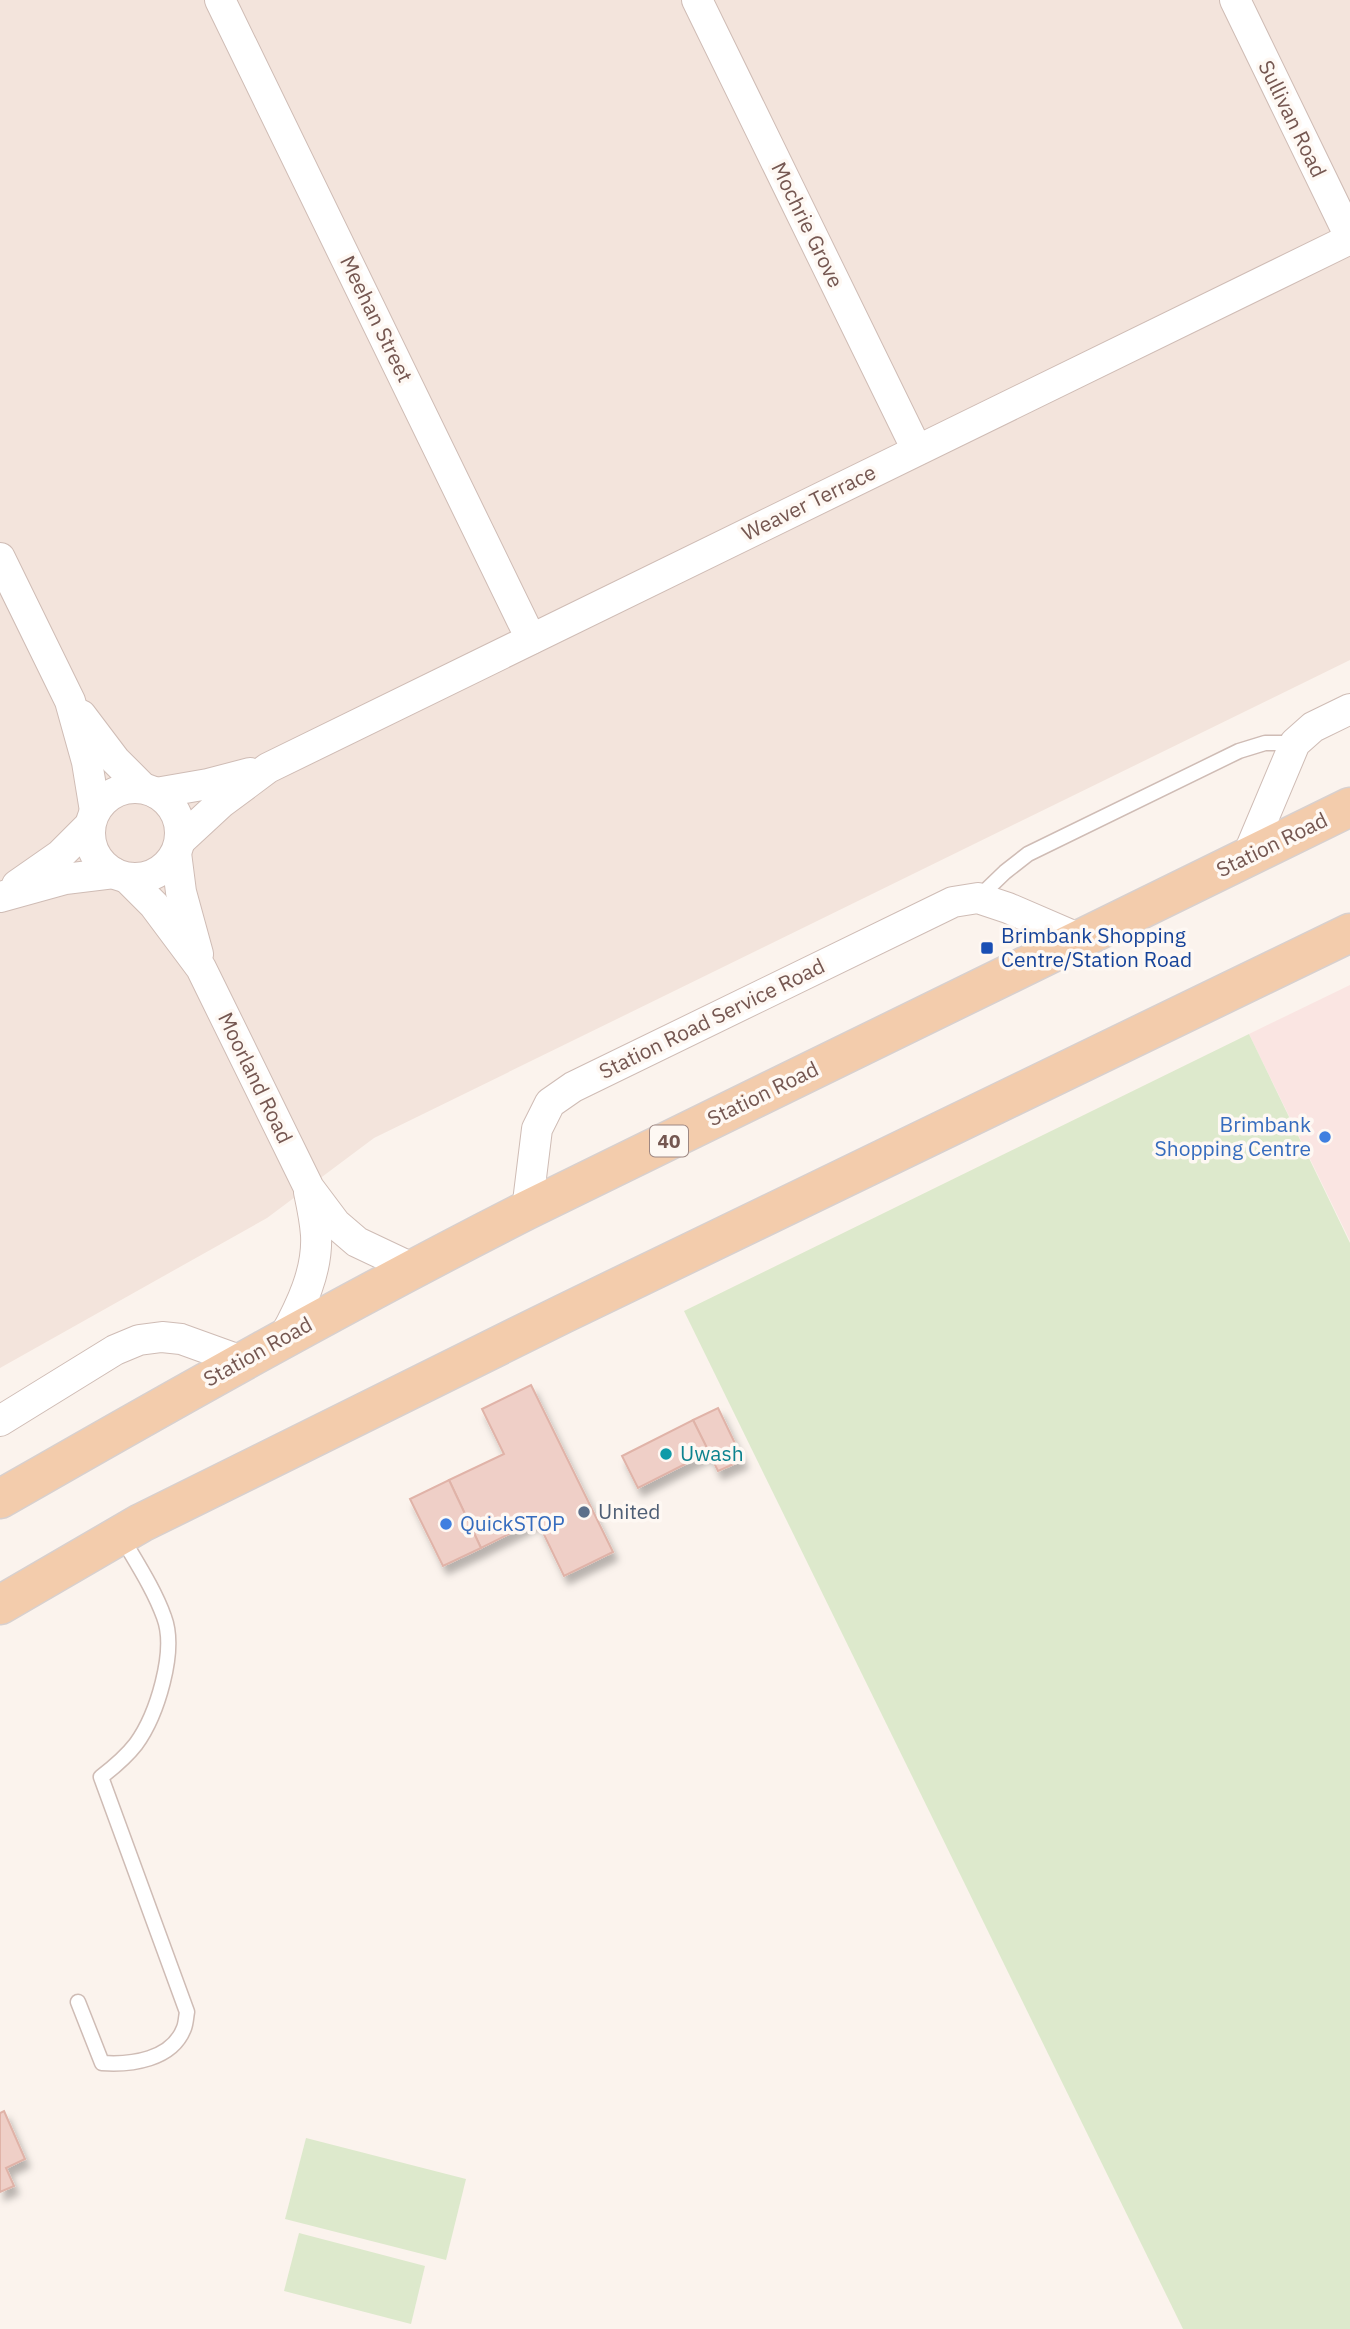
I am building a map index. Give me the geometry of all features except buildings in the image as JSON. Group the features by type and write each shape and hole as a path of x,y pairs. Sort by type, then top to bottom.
{"main road":[{"name":"Station Road","path":"0,1499 412,1268 1350,807"},
{"path":"0,1605 120,1535 576,1308 1350,933"}],"street":[{"name":"Meehan Street","path":"220,0 531,639"},
{"name":"Mochrie Grove","path":"697,0 917,450"},
{"name":"Sullivan Road","path":"1234,0 1350,238"},
{"name":"Weaver Terrace","path":"178,846 221,803 268,768 1350,238"},
{"path":"0,558 70,701 87,762 93,818 90,839 94,853 103,865 121,876"},
{"path":"0,897 65,879 121,876 142,878 156,874 168,865 178,846 180,826 176,812 168,801 149,790 115,760 70,701"},
{"path":"1247,857 1295,743 1313,727 1350,709"},
{"name":"Weaver Terrace","path":"149,790 208,784 268,768"},
{"path":"0,897 61,855 93,818 104,800 115,792 129,788 149,790"},
{"name":"Moorland Road","path":"178,846 181,892 201,968"},
{"name":"Moorland Road","path":"121,876 154,905 201,968 309,1188 336,1224 357,1242 412,1268"},
{"path":"978,898 1080,939"},
{"name":"Station Road Service Road","path":"527,1210 537,1129 550,1103 573,1087 953,902 978,898"},
{"name":"Moorland Road","path":"285,1337 300,1308 312,1275 316,1236 309,1188"},
{"path":"0,1421 115,1350 139,1340 162,1337 181,1339 242,1361"}],"lane":[{"path":"978,898 1028,854 1214,763 1265,743 1295,743"},
{"path":"78,2002 102,2063 125,2064 142,2061 160,2053 173,2043 184,2029 187,2012 101,1777 118,1764 137,1742 154,1709 167,1659 169,1634 164,1617 120,1535"}],"shaded area":[{"path":"0,0 1350,0 1350,660 374,1138 267,1218 0,1368"},
{"name":"Brimbank Shopping Centre","path":"1350,985 1350,1241 1249,1034"}],"green space":[{"path":"1249,1034 1350,1243 1350,2329 1183,2329 684,1311"},
{"path":"306,2138 466,2179 446,2260 285,2219"},
{"path":"299,2233 425,2266 411,2324 284,2291"}],"place":[{"name":"Brimbank Shopping Centre/Station Road","path":"987,948"},
{"name":"Brimbank Shopping Centre","path":"1325,1137"},
{"name":"Uwash","path":"666,1454"},
{"name":"United","path":"584,1512"},
{"name":"QuickSTOP","path":"446,1524"}]}
